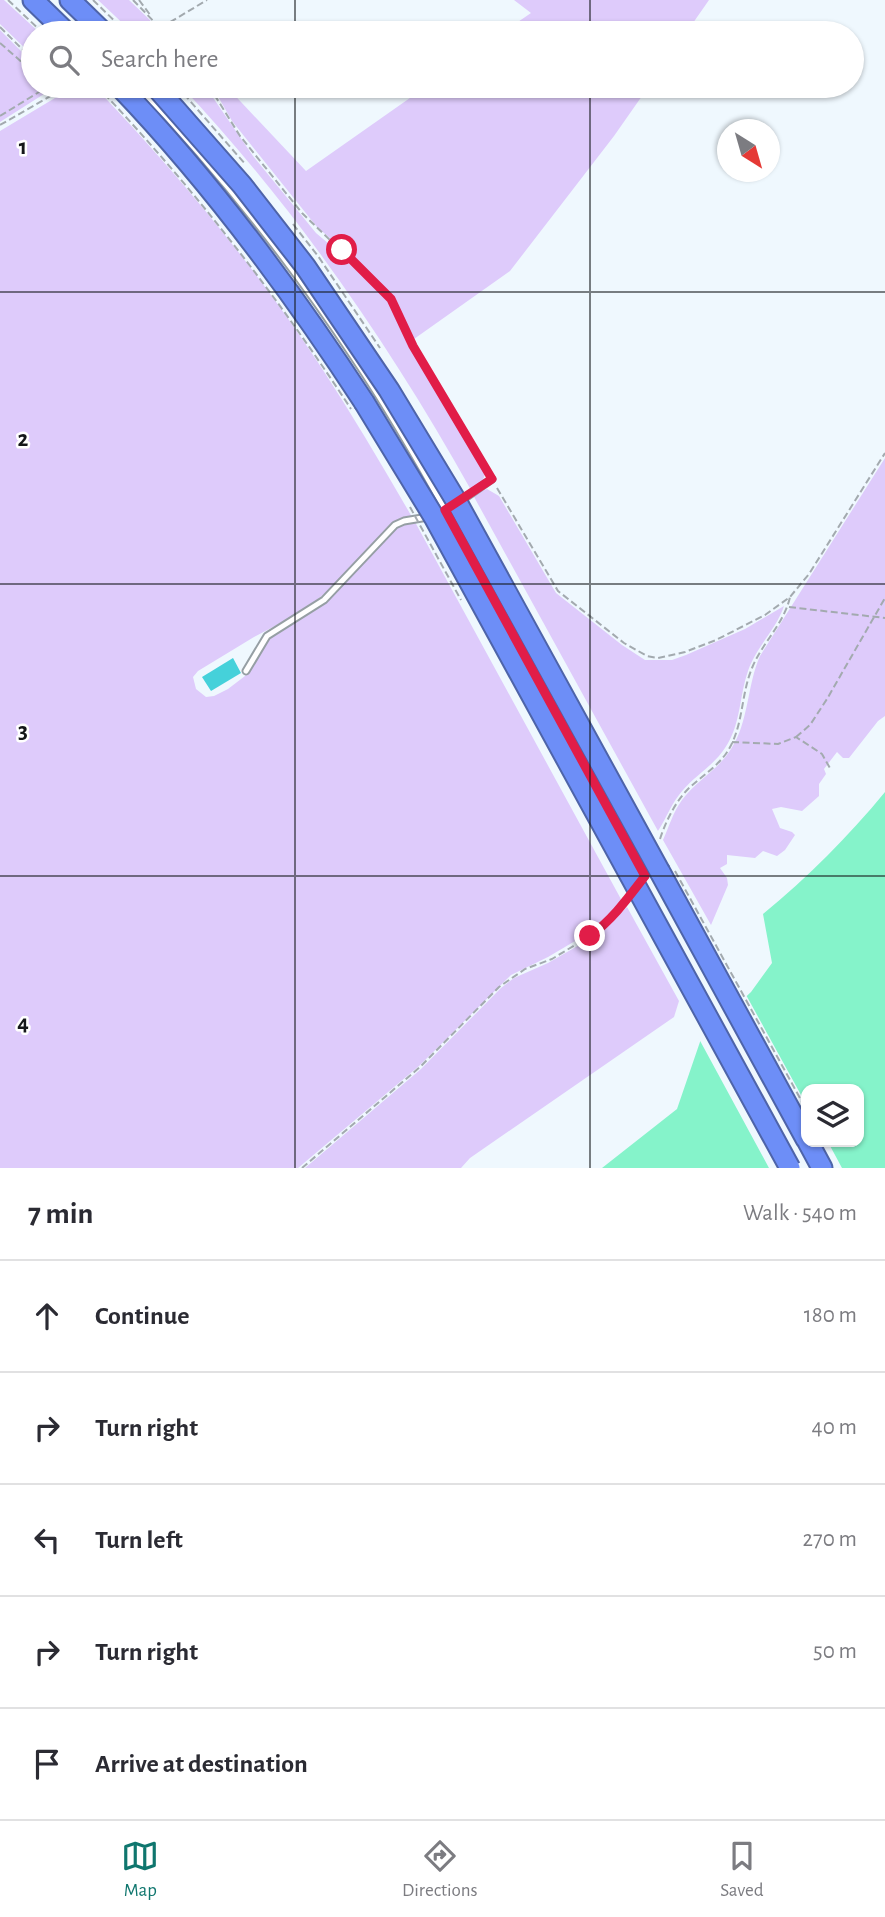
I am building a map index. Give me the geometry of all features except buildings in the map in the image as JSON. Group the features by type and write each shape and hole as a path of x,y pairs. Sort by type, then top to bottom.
{"highway":[{"path":"70,0 92,21"},
{"path":"24,4 49,21"},
{"path":"130,98 184,158 283,282 364,402 434,517 790,1168"},
{"path":"166,98 242,185 297,256 389,390 458,504 801,1130"},
{"path":"810,1147 822,1168"}],"lane":[{"path":"149,98 197,149 239,200 356,359 398,426 445,510 645,876"},
{"path":"246,671 267,636 324,600 395,525 445,510 492,479"}],"path":[{"path":"8,0 24,4 35,21"},
{"path":"93,0 115,21"},
{"path":"133,0 153,21"},
{"path":"139,0 155,21"},
{"path":"172,21 207,0"},
{"path":"0,27 21,48"},
{"path":"0,43 21,61"},
{"path":"0,116 29,98"},
{"path":"0,125 43,98"},
{"path":"108,98 137,128 248,261 353,413"},
{"path":"216,98 240,136 302,213 391,299 413,346 555,588 624,643 647,656 672,656 716,640 765,615 790,597 808,574 885,453"},
{"path":"406,502 466,608"},
{"path":"658,847 674,807 687,790 724,755 732,742 742,714 751,670 788,607 790,597"},
{"path":"732,742 778,744 796,737 810,724 885,598"},
{"path":"788,607 885,618"},
{"path":"796,737 822,754 831,770"},
{"path":"624,895 630,907"},
{"path":"302,1168 420,1067 499,987 525,969 552,959 590,936 605,925 630,895"}],"shaded area":[{"path":"0,0 4,0 27,21 21,21 21,44 0,24"},
{"path":"98,0 129,0 150,21 120,21"},
{"path":"514,0 709,0 694,21 519,21 531,13"},
{"path":"0,30 21,51 21,98 38,98 0,122"},
{"path":"55,98 105,98 214,221 296,329 412,517 401,519 388,528 344,576 307,609 198,671 193,677 196,689 206,697 228,689 245,676 269,637 323,603 344,584 395,526 415,522 622,901 602,924 587,934 511,975 419,1066 298,1168 0,1168 0,131"},
{"path":"192,98 213,98 253,156 316,233 386,297 411,348 485,474 482,483 471,490 374,330 301,229 223,132"},
{"path":"219,98 237,98 306,171 410,98 641,98 510,271 414,339 392,296 317,227 232,121"},
{"path":"885,458 885,716 849,758 843,758 837,752 824,769 826,774 819,784 819,796 802,811 781,807 772,809 780,828 795,835 785,850 777,856 763,851 755,858 727,855 727,864 720,868 728,885 711,925 663,840 682,800 731,749 745,715 760,656"},
{"path":"487,489 499,496 556,593 645,660 672,660 686,655 745,629 784,606 748,671 737,720 725,748 679,795 658,831 473,495"},
{"path":"885,792 885,1168 602,1168 677,1109 701,1039 751,992 772,963 763,914 842,841"},
{"path":"627,907 679,1001 674,1017 470,1158 461,1168 305,1168 421,1069 501,988 514,978 548,963 588,940"}],"pier":[{"path":"745,993 801,1095 801,1147 831,1147 842,1168 769,1168 698,1037"}],"route":[{"path":"342,250 391,299 413,346 492,479 445,510 645,876 623,906 590,936"}]}
